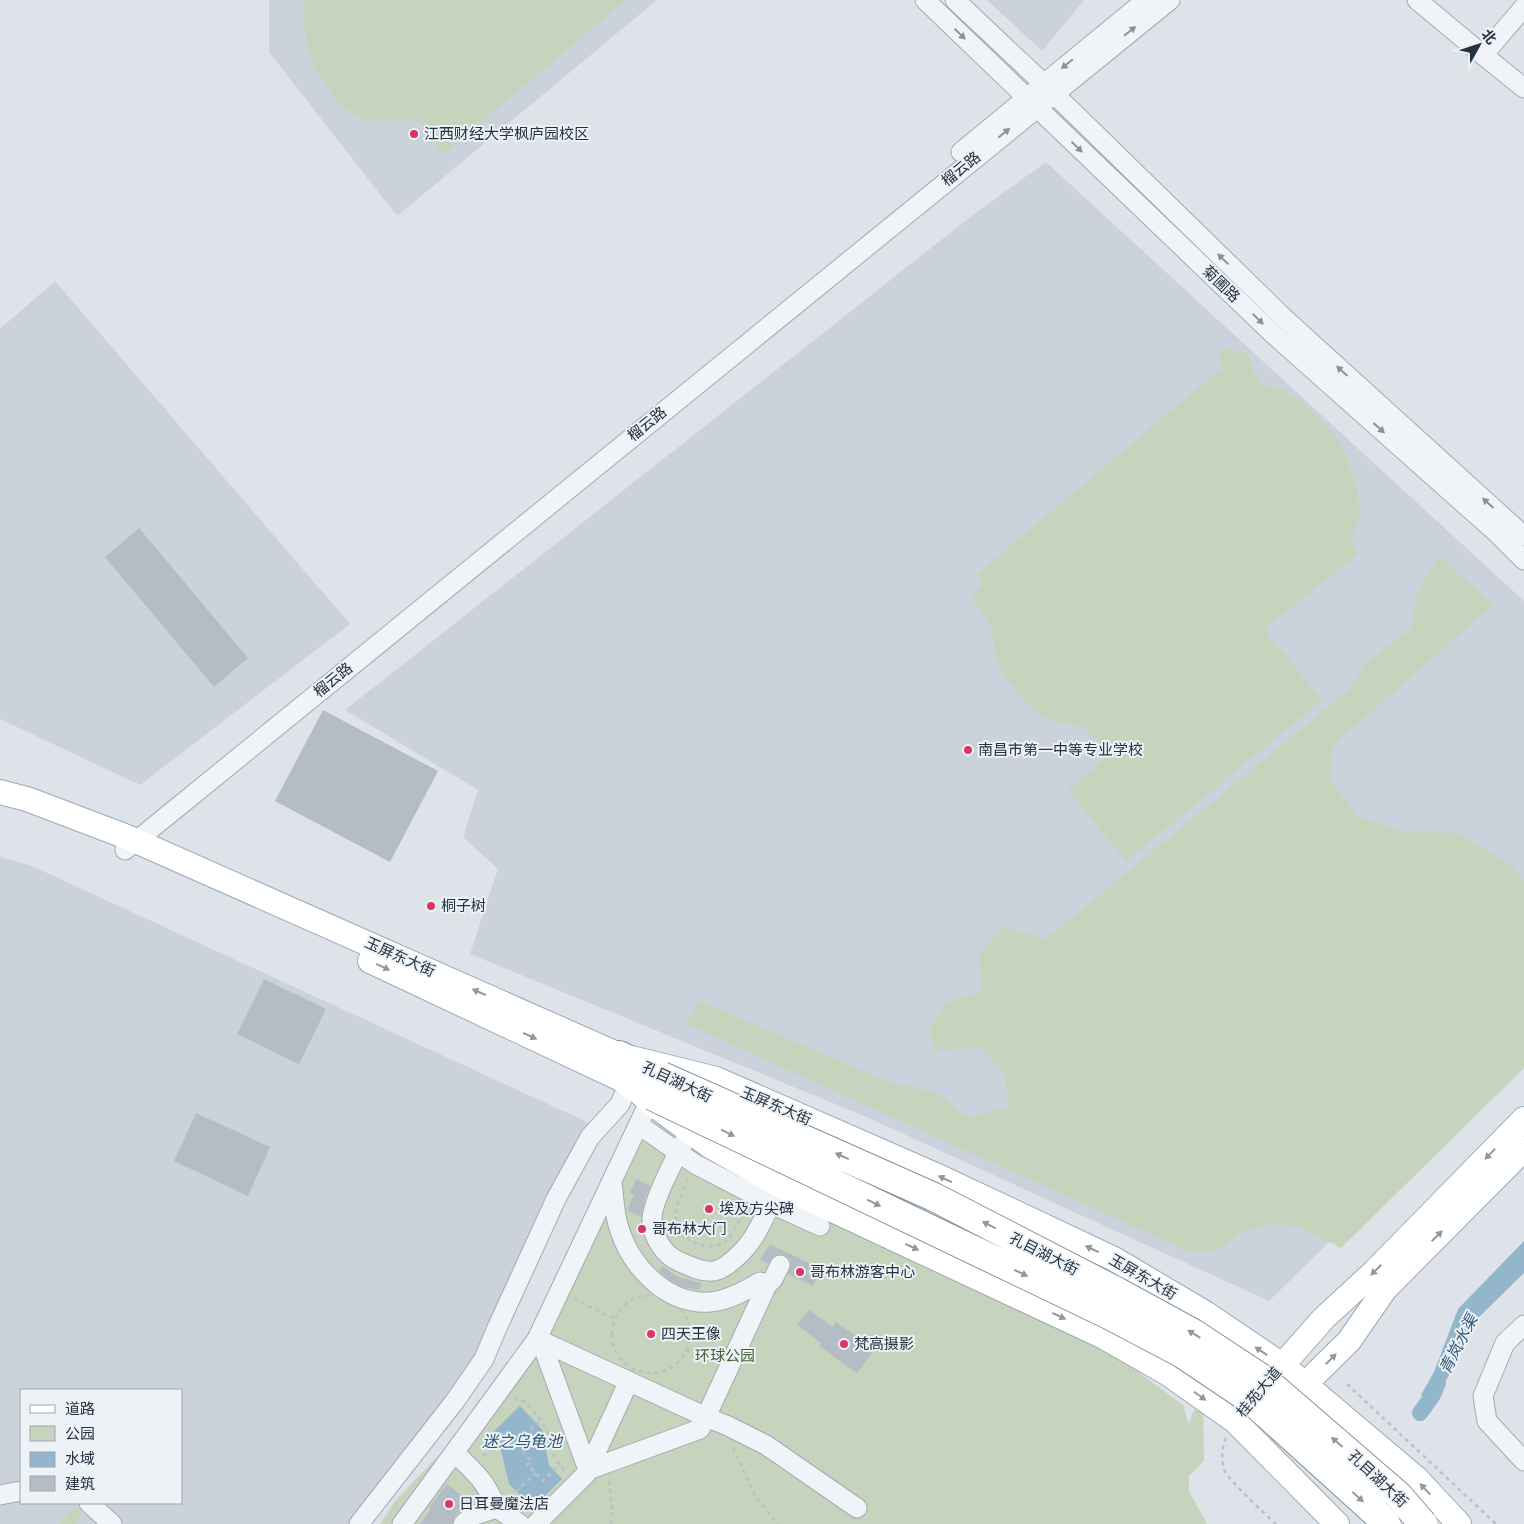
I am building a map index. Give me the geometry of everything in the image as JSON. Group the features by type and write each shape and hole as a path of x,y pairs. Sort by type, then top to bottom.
{"highway":[{"name":"孔目湖大街","path":"619,1055 655,1091 1108,1314 1181,1353 1250,1400 1386,1524"},
{"name":"孔目湖大街","path":"629,1083 655,1091 934,1197 1193,1333 1266,1381 1398,1495 1423,1524"}],"main road":[{"name":"玉屏东大街","path":"0,792 27,799 619,1055 716,1080 942,1178 1114,1259 1205,1313 1282,1364 1417,1479 1459,1524"},
{"name":"玉屏东大街","path":"0,805 126,843 629,1083"},
{"path":"655,1091 690,1132 774,1194 1104,1337 1166,1373 1235,1421 1337,1524"},
{"name":"桂苑大道","path":"1235,1421 1282,1364 1324,1318 1374,1272 1524,1119"},
{"name":"桂苑大道","path":"1235,1421 1275,1412 1306,1384 1350,1340 1385,1289 1524,1149"}],"street":[{"name":"菊圃路","path":"925,0 1272,333 1498,534 1524,560"},
{"name":"菊圃路","path":"955,0 1049,88 1285,319 1524,536"},
{"name":"榴云路","path":"126,843 1031,103 1146,0"},
{"name":"榴云路","path":"1049,88 1170,0"},
{"path":"1418,0 1524,88"},
{"path":"1483,55 1524,7"},
{"path":"359,1524 455,1401 484,1359 500,1319 556,1199 590,1137 620,1104 629,1083"},
{"path":"402,1524 539,1340 655,1091"},
{"path":"639,1125 695,1164 774,1194 820,1226"},
{"path":"690,1132 678,1152 654,1205 651,1220 654,1234 663,1249 675,1259 694,1268 714,1271 728,1264 756,1234 774,1194"},
{"path":"612,1182 618,1227 629,1251 640,1269 671,1294 692,1302 712,1302 734,1295 760,1282 767,1285"},
{"path":"536,1524 582,1477 607,1463 700,1429 714,1420 728,1370 767,1285 773,1279 780,1265"},
{"path":"1524,1325 1505,1343 1484,1396 1487,1421 1524,1461"},
{"path":"539,1340 766,1445 857,1508"},
{"path":"539,1340 582,1477"},
{"path":"582,1477 629,1381"},
{"path":"455,1453 480,1477 498,1508 520,1524"},
{"path":"0,1495 20,1491"},
{"path":"90,1504 112,1524"},
{"path":"463,1524 472,1516 498,1508"}],"path":[{"path":"688,1179 675,1212 678,1226 694,1243 716,1246 727,1240 738,1222 744,1206"},
{"path":"651,1295 669,1299 681,1309 689,1325 689,1342 681,1359 674,1366 655,1373 635,1369 626,1364 615,1348 612,1338 612,1328 615,1319 620,1309 634,1299 651,1295"},
{"path":"572,1298 615,1319"},
{"path":"686,1350 728,1370"},
{"path":"1347,1384 1496,1524"},
{"path":"499,1392 525,1402 541,1420 549,1436 554,1456 565,1472 582,1477"},
{"path":"519,1441 541,1420"},
{"path":"714,1420 756,1498 778,1524"},
{"path":"1235,1421 1222,1446 1224,1470 1276,1524"},
{"path":"498,1444 510,1432 527,1448 523,1452 531,1461 527,1464 543,1481 560,1464"},
{"path":"607,1463 612,1506 611,1524"},
{"path":"517,1492 536,1473"}],"shaded area":[{"name":"江西财经大学枫庐园校区","path":"269,0 657,0 397,216 269,52"},
{"path":"987,0 1084,0 1042,51"},
{"name":"南昌市第一中等专业学校","path":"1046,162 1524,601 1524,1052 1269,1301 862,1115 470,954 498,869 463,837 478,790 345,710 974,214"},
{"path":"55,281 350,624 140,785 0,719 0,329"},
{"path":"0,857 32,866 600,1128 523,1280 363,1524 0,1524"}],"green space":[{"name":"江西财经大学枫庐园校区","path":"304,0 626,0 442,155 417,120 361,120 339,103 315,69 308,48 303,15"},
{"path":"1225,347 1249,355 1253,371 1260,384 1282,389 1300,401 1326,425 1342,445 1357,486 1360,516 1350,540 1359,553 1264,629 1322,700 1126,861 1068,790 1109,756 1084,727 1053,722 1035,712 1019,694 1005,677 996,655 991,626 971,596 983,584 976,575 1222,368 1217,355"},
{"path":"1438,556 1494,604 1333,745 1330,781 1358,816 1402,831 1458,833 1513,867 1524,881 1524,1068 1341,1248 1302,1228 1273,1223 1240,1233 1217,1251 1188,1251 686,1024 700,1001 891,1083 936,1092 969,1118 1010,1106 1004,1073 981,1047 935,1051 928,1032 946,1003 983,992 978,954 1005,927 1045,940 1349,690 1366,664 1410,629 1418,593"},
{"name":"环球公园","path":"654,1120 705,1156 1136,1364 1142,1375 1183,1405 1189,1424 1193,1412 1203,1402 1204,1461 1189,1476 1189,1491 1207,1524 408,1524 543,1341 620,1172"},
{"path":"459,1434 393,1524 380,1524 396,1500"},
{"path":"85,1506 77,1524 59,1524 72,1509"}],"water":[{"path":"1524,1241 1524,1273 1476,1320 1434,1405 1421,1395 1434,1372 1458,1309"},
{"name":"迷之乌龟池","path":"520,1406 542,1429 549,1465 562,1479 533,1508 509,1484 500,1446 490,1435"}],"building":[{"path":"139,528 248,658 214,687 105,557"},
{"path":"323,710 438,771 390,862 275,801"},
{"path":"264,979 326,1009 299,1064 237,1034"},
{"path":"196,1113 270,1147 248,1196 174,1161"},
{"path":"636,1179 650,1186 641,1217 627,1210 634,1195 630,1193"},
{"path":"770,1244 821,1269 813,1286 788,1274 791,1264 790,1259 785,1255 774,1255 768,1264 760,1259"},
{"path":"662,1266 678,1277 702,1283 699,1290 683,1287 671,1281 659,1271"},
{"name":"梵高摄影","path":"809,1310 833,1327 836,1322 875,1349 857,1373 819,1346 821,1343 797,1325"},
{"name":"日耳曼魔法店","path":"447,1484 469,1501 455,1516 452,1524 420,1524 431,1509 429,1507"}],"waterway":[{"name":"青岚水渠","path":"1420,1413 1433,1395 1438,1383"}],"place":[{"name":"江西财经大学枫庐园校区","path":"414,134"},
{"name":"南昌市第一中等专业学校","path":"968,750"},
{"name":"桐子树","path":"431,906"},
{"name":"埃及方尖碑","path":"709,1209"},
{"name":"哥布林大门","path":"642,1229"},
{"name":"哥布林游客中心","path":"800,1272"},
{"name":"四天王像","path":"651,1334"},
{"name":"梵高摄影","path":"844,1344"},
{"name":"日耳曼魔法店","path":"449,1504"}]}
